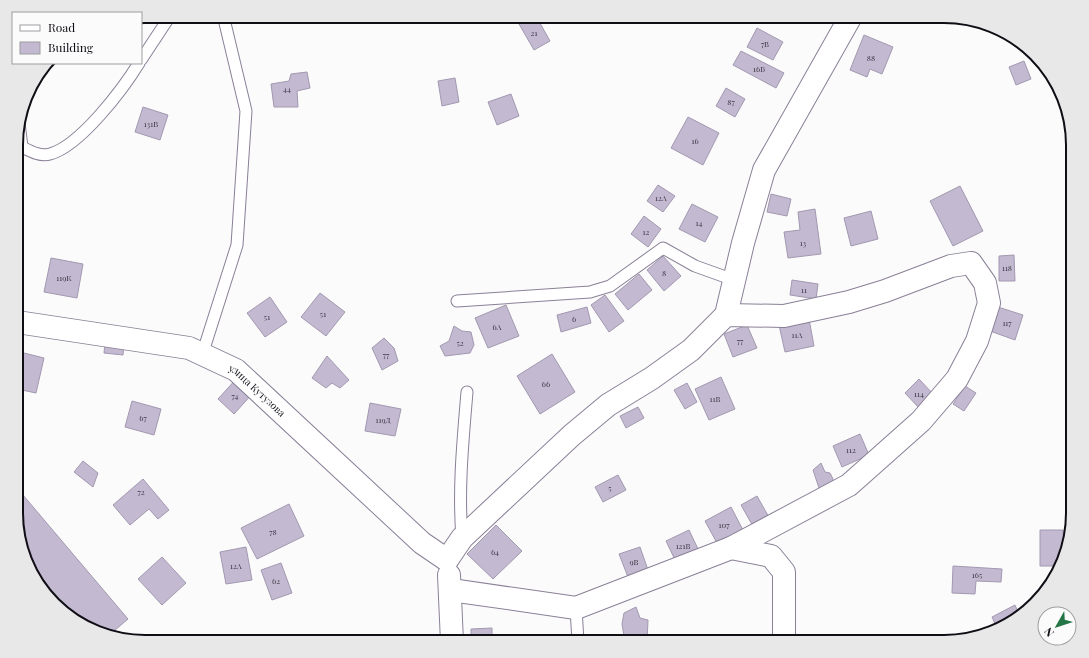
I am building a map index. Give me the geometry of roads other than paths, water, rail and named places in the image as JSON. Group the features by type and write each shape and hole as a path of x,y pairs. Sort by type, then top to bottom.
{"street":[{"path":"452,635 451,590 447,560 462,538 572,435 608,406 652,378 691,350 726,315 764,170 847,23"},
{"path":"451,590 576,608 731,548 849,485 921,421 957,379 977,342 989,304 985,283 971,262 951,266 885,291 849,302 784,316 726,315"},
{"name":"улица Кутузова","path":"23,323 189,348 236,370 422,543 447,560"},
{"path":"731,548 771,556 784,572 784,635"}],"lane":[{"path":"142,58 165,23"},
{"path":"202,355 237,245 246,110 225,23"},
{"path":"23,148 35,154 50,154 69,144 104,112 138,64"},
{"path":"457,301 590,292 610,286 662,248 695,266 734,280"},
{"path":"462,538 460,519 466,392"},
{"path":"576,608 578,635"}]}
